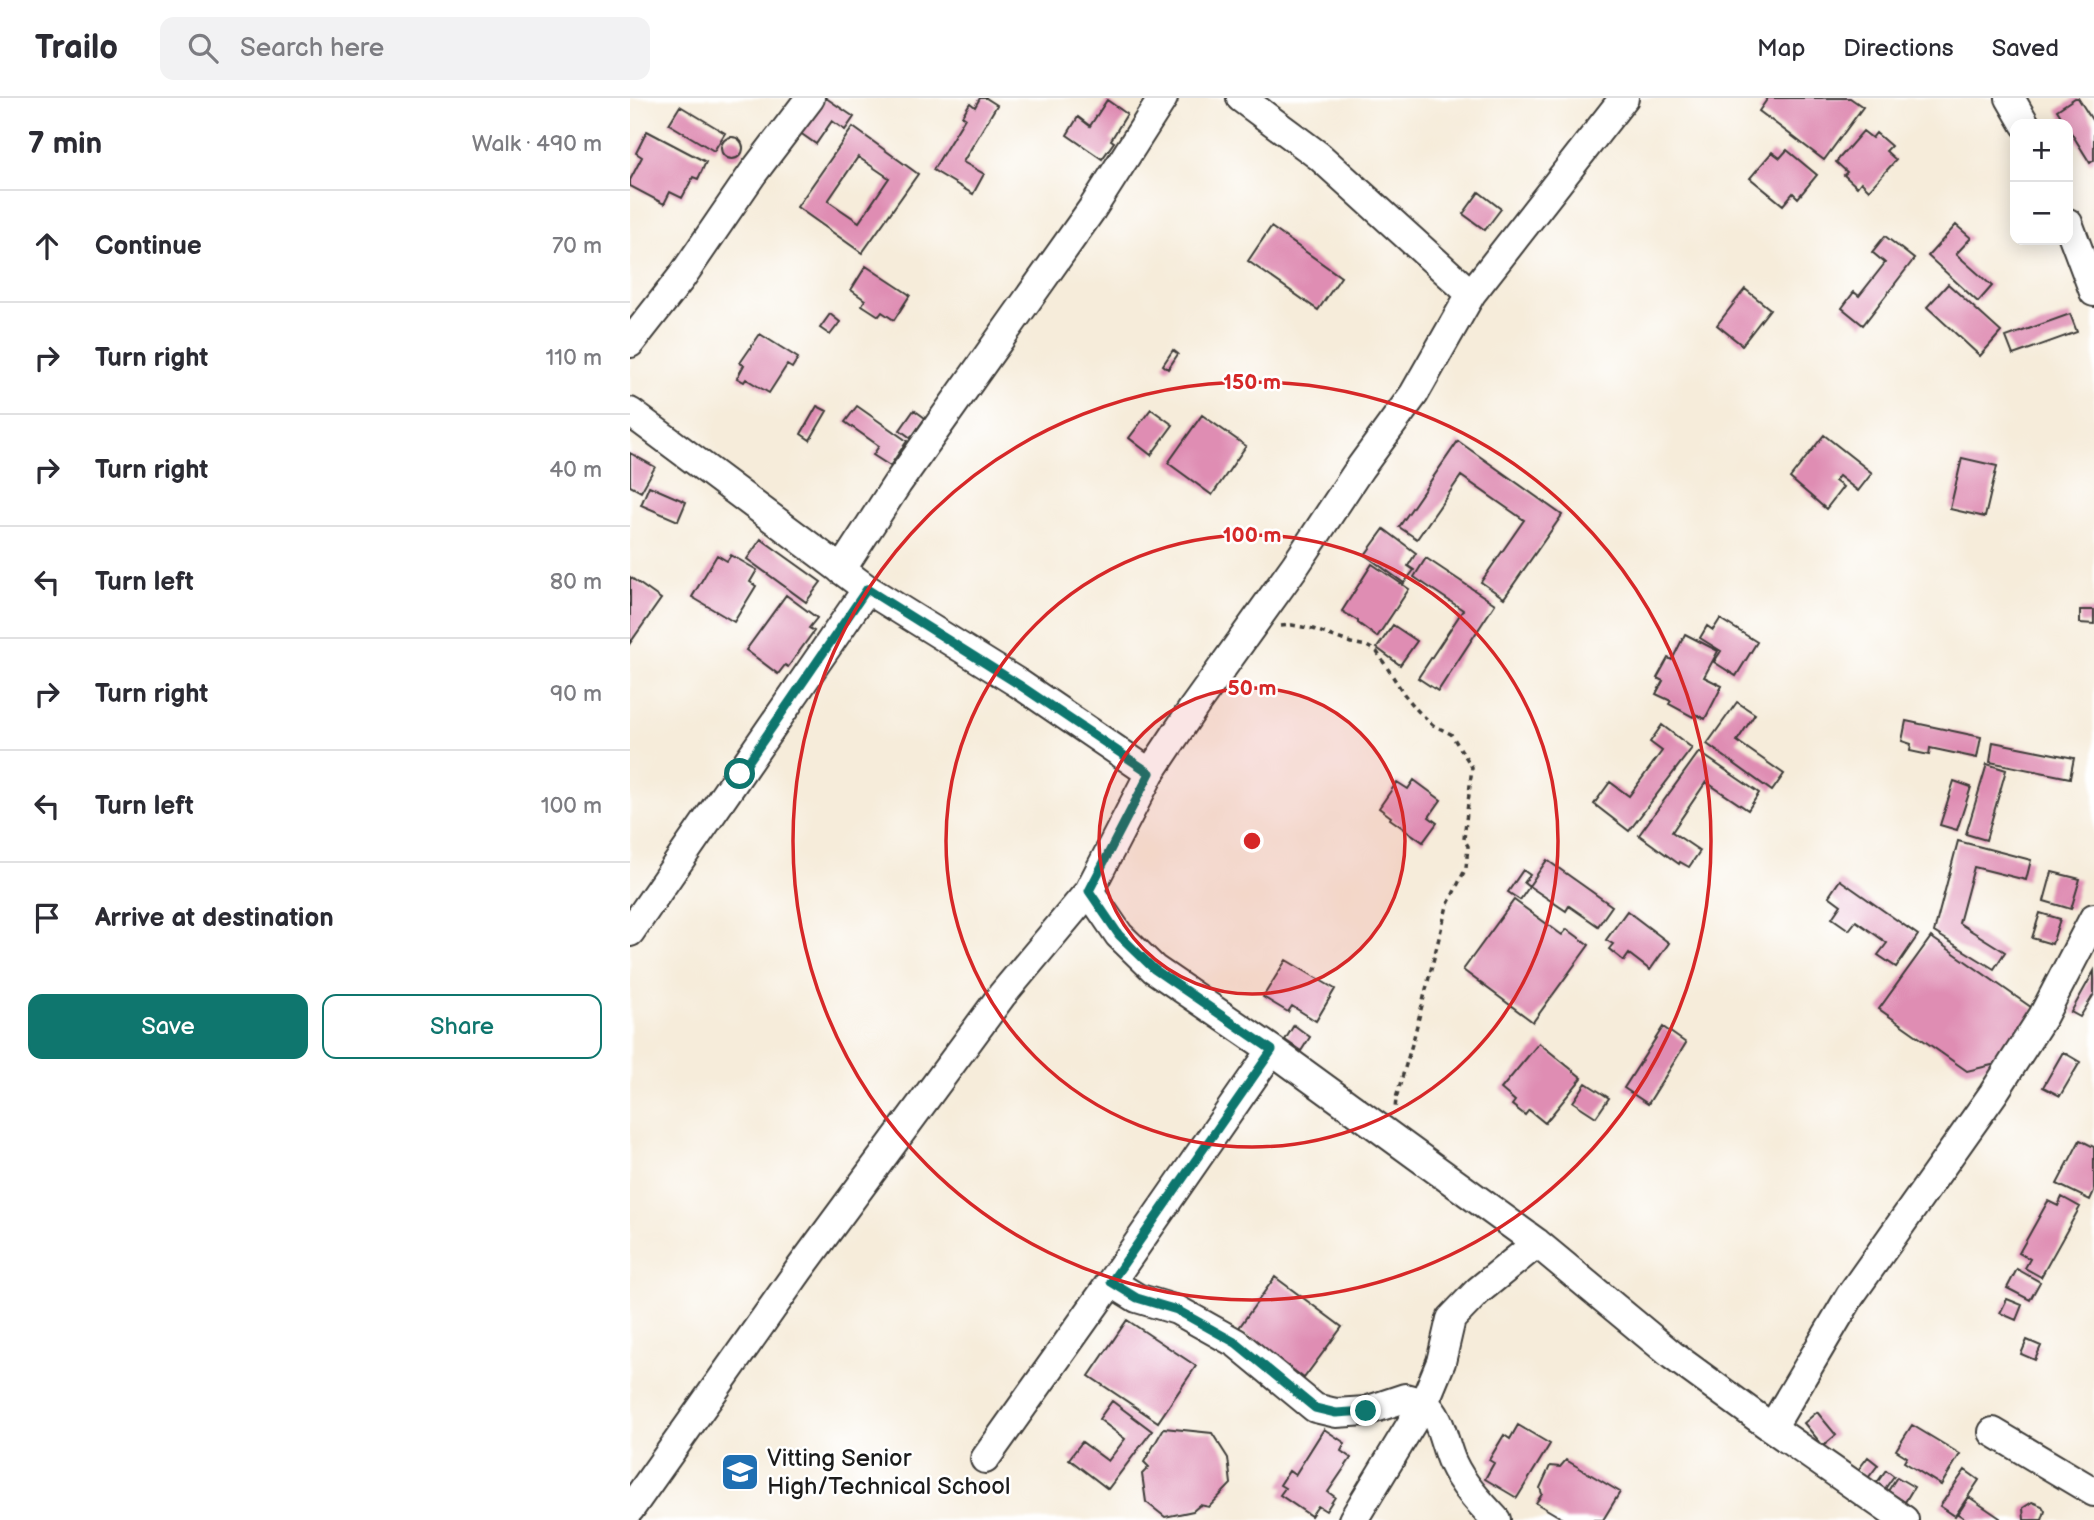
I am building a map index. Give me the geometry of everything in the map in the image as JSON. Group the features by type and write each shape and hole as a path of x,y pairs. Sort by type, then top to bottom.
{"street":[{"path":"630,344 681,278 753,173 810,98"},
{"path":"841,570 897,484 1092,209 1163,98"},
{"path":"1241,98 1319,156 1471,294"},
{"path":"630,1509 799,1270 994,1005 1089,891 1150,773 1414,394 1471,294 1624,98"},
{"path":"2010,98 2022,119"},
{"path":"2073,236 2094,292"},
{"path":"630,412 867,589 1018,684 1150,773"},
{"path":"630,932 867,589"},
{"path":"1089,891 1119,935 1154,969 1272,1050 1537,1243 1672,1355 1905,1520"},
{"path":"1772,1428 1850,1296 1993,1094 2043,1016 2094,918"},
{"path":"985,1459 1272,1050"},
{"path":"1353,1520 1424,1403 1441,1362 1451,1318 1478,1291 1537,1243"},
{"path":"1111,1282 1137,1298 1177,1310 1236,1343 1315,1408 1336,1413 1366,1411 1405,1398 1424,1403 1437,1419 1453,1465 1472,1493 1496,1520"},
{"path":"1993,1432 2094,1492"}],"path":[{"path":"1251,629 1292,625 1367,646 1377,652 1404,694 1433,725 1451,734 1472,767 1464,839 1468,846 1466,868 1447,906 1396,1098 1395,1111"}],"building":[{"path":"826,98 854,117 845,130 832,121 816,144 796,130"},
{"path":"980,98 986,98 997,105 963,162 984,174 973,194 933,170 965,118 962,116 970,103 975,107"},
{"path":"1768,98 1850,98 1863,107 1824,160 1759,111"},
{"path":"2078,98 2094,123 2094,160 2090,163 2073,136 2073,119 2063,119 2057,110"},
{"path":"1107,100 1127,114 1111,140 1114,142 1102,159 1067,135 1078,117 1090,126"},
{"path":"680,106 725,133 714,151 669,124"},
{"path":"853,127 918,174 862,253 797,207","holes":["858,157 889,178 859,222 828,201"]},
{"path":"647,131 706,162 698,179 693,177 682,198 670,192 664,204 630,186 630,180 642,157 636,153"},
{"path":"1863,131 1872,138 1876,133 1891,146 1886,151 1896,160 1869,190 1861,182 1857,187 1844,175 1847,172 1836,162"},
{"path":"732,137 740,140 743,148 740,156 732,159 724,156 721,148 724,140"},
{"path":"1787,150 1817,175 1798,198 1793,193 1783,205 1750,178 1772,152 1780,158"},
{"path":"1479,192 1501,209 1485,230 1463,214"},
{"path":"1956,225 1971,238 1956,254 1992,286 1978,302 1928,256"},
{"path":"1271,227 1341,277 1318,310 1248,261"},
{"path":"1885,236 1914,259 1863,325 1842,308 1854,292 1859,296 1885,263 1872,252"},
{"path":"866,266 910,295 894,320 882,312 879,316 862,305 865,300 851,290"},
{"path":"1948,284 2001,332 1980,356 1927,307"},
{"path":"1745,289 1770,309 1742,345 1717,325"},
{"path":"830,314 840,322 830,335 820,328"},
{"path":"2070,314 2077,332 2013,355 2006,337"},
{"path":"760,334 798,358 792,368 787,365 769,393 746,379 744,382 737,378 744,365 740,363"},
{"path":"1173,350 1178,354 1168,369 1163,365"},
{"path":"817,406 827,411 810,440 801,434"},
{"path":"857,406 907,441 890,466 873,455 879,446 845,422"},
{"path":"1151,409 1173,425 1151,455 1129,438"},
{"path":"914,410 925,418 911,438 900,430"},
{"path":"1202,415 1246,446 1212,495 1168,463"},
{"path":"1824,435 1872,473 1858,491 1839,476 1835,481 1843,487 1826,509 1790,478"},
{"path":"1458,441 1562,515 1504,598 1481,582 1524,520 1461,476 1417,539 1399,527"},
{"path":"630,453 655,467 641,492 630,486"},
{"path":"1962,458 1997,466 1985,517 1950,509"},
{"path":"649,486 686,502 678,521 641,505"},
{"path":"1384,529 1416,553 1408,566 1414,570 1404,583 1365,555"},
{"path":"761,539 821,582 806,602 747,559"},
{"path":"717,555 727,561 731,555 757,570 750,582 756,586 734,622 692,597"},
{"path":"1426,558 1495,604 1438,691 1418,678 1463,610 1414,577"},
{"path":"1372,564 1409,589 1377,637 1342,611"},
{"path":"630,577 661,599 630,643"},
{"path":"786,595 817,618 809,628 814,631 788,667 785,665 778,674 746,650"},
{"path":"2080,610 2094,610 2094,624 2080,623"},
{"path":"1720,619 1757,642 1736,676 1714,662 1721,651 1700,638 1707,626 1713,630"},
{"path":"1393,625 1417,641 1400,665 1377,648"},
{"path":"1685,634 1718,651 1704,677 1722,686 1705,719 1695,714 1693,717 1656,694 1663,681 1657,678 1668,658 1672,660"},
{"path":"1737,702 1755,714 1737,741 1784,774 1772,791 1707,744"},
{"path":"1906,721 1981,737 1977,758 1930,748 1929,755 1910,751 1911,744 1902,741"},
{"path":"1662,725 1692,748 1629,831 1594,804 1610,782 1629,796 1662,751 1650,742"},
{"path":"1993,742 2074,758 2070,778 1990,762"},
{"path":"1699,752 1759,793 1748,810 1706,782 1672,832 1700,851 1689,867 1680,862 1679,864 1639,835"},
{"path":"1987,764 2006,770 1986,840 1966,834"},
{"path":"1414,780 1441,800 1429,817 1437,823 1423,842 1379,808 1397,782 1408,789"},
{"path":"1954,781 1971,787 1957,830 1940,825"},
{"path":"1958,841 2031,860 2026,880 1974,867 1959,923 2005,952 1994,969 1934,932"},
{"path":"1547,860 1612,906 1598,926 1569,906 1566,911 1529,886"},
{"path":"1523,870 1530,875 1524,883 1529,887 1520,900 1508,892"},
{"path":"2052,872 2080,879 2071,909 2044,901"},
{"path":"1840,880 1918,935 1896,967 1878,955 1887,943 1856,921 1849,930 1832,918 1841,905 1829,896"},
{"path":"1514,900 1562,935 1567,929 1589,945 1533,1022 1463,970"},
{"path":"1627,911 1669,943 1650,970 1629,954 1624,961 1609,949 1613,944 1606,940"},
{"path":"2040,913 2060,919 2052,944 2032,938"},
{"path":"1931,937 2035,1010 2000,1063 1967,1071 1879,1009"},
{"path":"1286,960 1335,989 1316,1021 1292,1006 1288,1012 1263,997"},
{"path":"2094,971 2094,994 2080,1017 2071,1012"},
{"path":"1294,1025 1310,1037 1301,1051 1285,1040"},
{"path":"1663,1027 1686,1043 1648,1104 1624,1088"},
{"path":"1539,1043 1582,1078 1545,1123 1529,1110 1525,1115 1512,1105 1515,1101 1501,1089"},
{"path":"2063,1052 2080,1062 2060,1096 2043,1087"},
{"path":"1586,1083 1609,1098 1596,1117 1573,1102"},
{"path":"2080,1140 2094,1147 2094,1191 2090,1200 2057,1184"},
{"path":"2062,1197 2080,1207 2041,1277 2025,1268 2030,1259 2019,1253 2048,1201 2058,1206"},
{"path":"2017,1269 2040,1282 2030,1300 2007,1288"},
{"path":"1275,1277 1342,1327 1304,1378 1238,1329"},
{"path":"2007,1299 2022,1305 2016,1320 2000,1313"},
{"path":"1127,1320 1196,1366 1158,1422 1089,1376"},
{"path":"2027,1340 2041,1346 2035,1360 2021,1354"},
{"path":"1112,1401 1152,1431 1108,1489 1069,1459 1082,1442 1108,1461 1125,1439 1099,1419"},
{"path":"1817,1412 1836,1435 1823,1446 1804,1423"},
{"path":"1518,1425 1550,1444 1517,1498 1485,1479 1494,1463 1489,1460 1504,1435 1510,1439"},
{"path":"1912,1425 1960,1454 1941,1485 1904,1462 1907,1457 1896,1450"},
{"path":"1164,1428 1212,1433 1228,1458 1231,1484 1209,1507 1200,1505 1193,1511 1165,1517 1146,1502 1142,1474 1149,1467 1144,1462"},
{"path":"1324,1429 1345,1443 1341,1451 1351,1458 1328,1492 1335,1497 1326,1511 1318,1506 1311,1516 1280,1495 1285,1488 1280,1485 1289,1471 1295,1475"},
{"path":"1868,1457 1878,1465 1868,1478 1858,1470"},
{"path":"1566,1460 1620,1492 1603,1520 1565,1520 1536,1503 1542,1494 1540,1488 1550,1466 1560,1467"},
{"path":"1886,1470 1894,1476 1884,1490 1876,1484"},
{"path":"1965,1470 1979,1480 1955,1516 1940,1506"},
{"path":"1897,1477 1914,1487 1905,1502 1888,1491"},
{"path":"1969,1497 2000,1518 1999,1520 1967,1520 1958,1514"},
{"path":"2032,1502 2042,1506 2045,1511 2042,1520 2024,1520 2023,1508"}],"place":[{"name":"Vitting Senior High/Technical School","path":"740,1472"}],"route":[{"path":"740,774 867,589 1018,684 1150,773 1089,891 1119,935 1154,969 1272,1050 1111,1282 1137,1298 1177,1310 1236,1343 1315,1408 1336,1413 1366,1411"}]}
